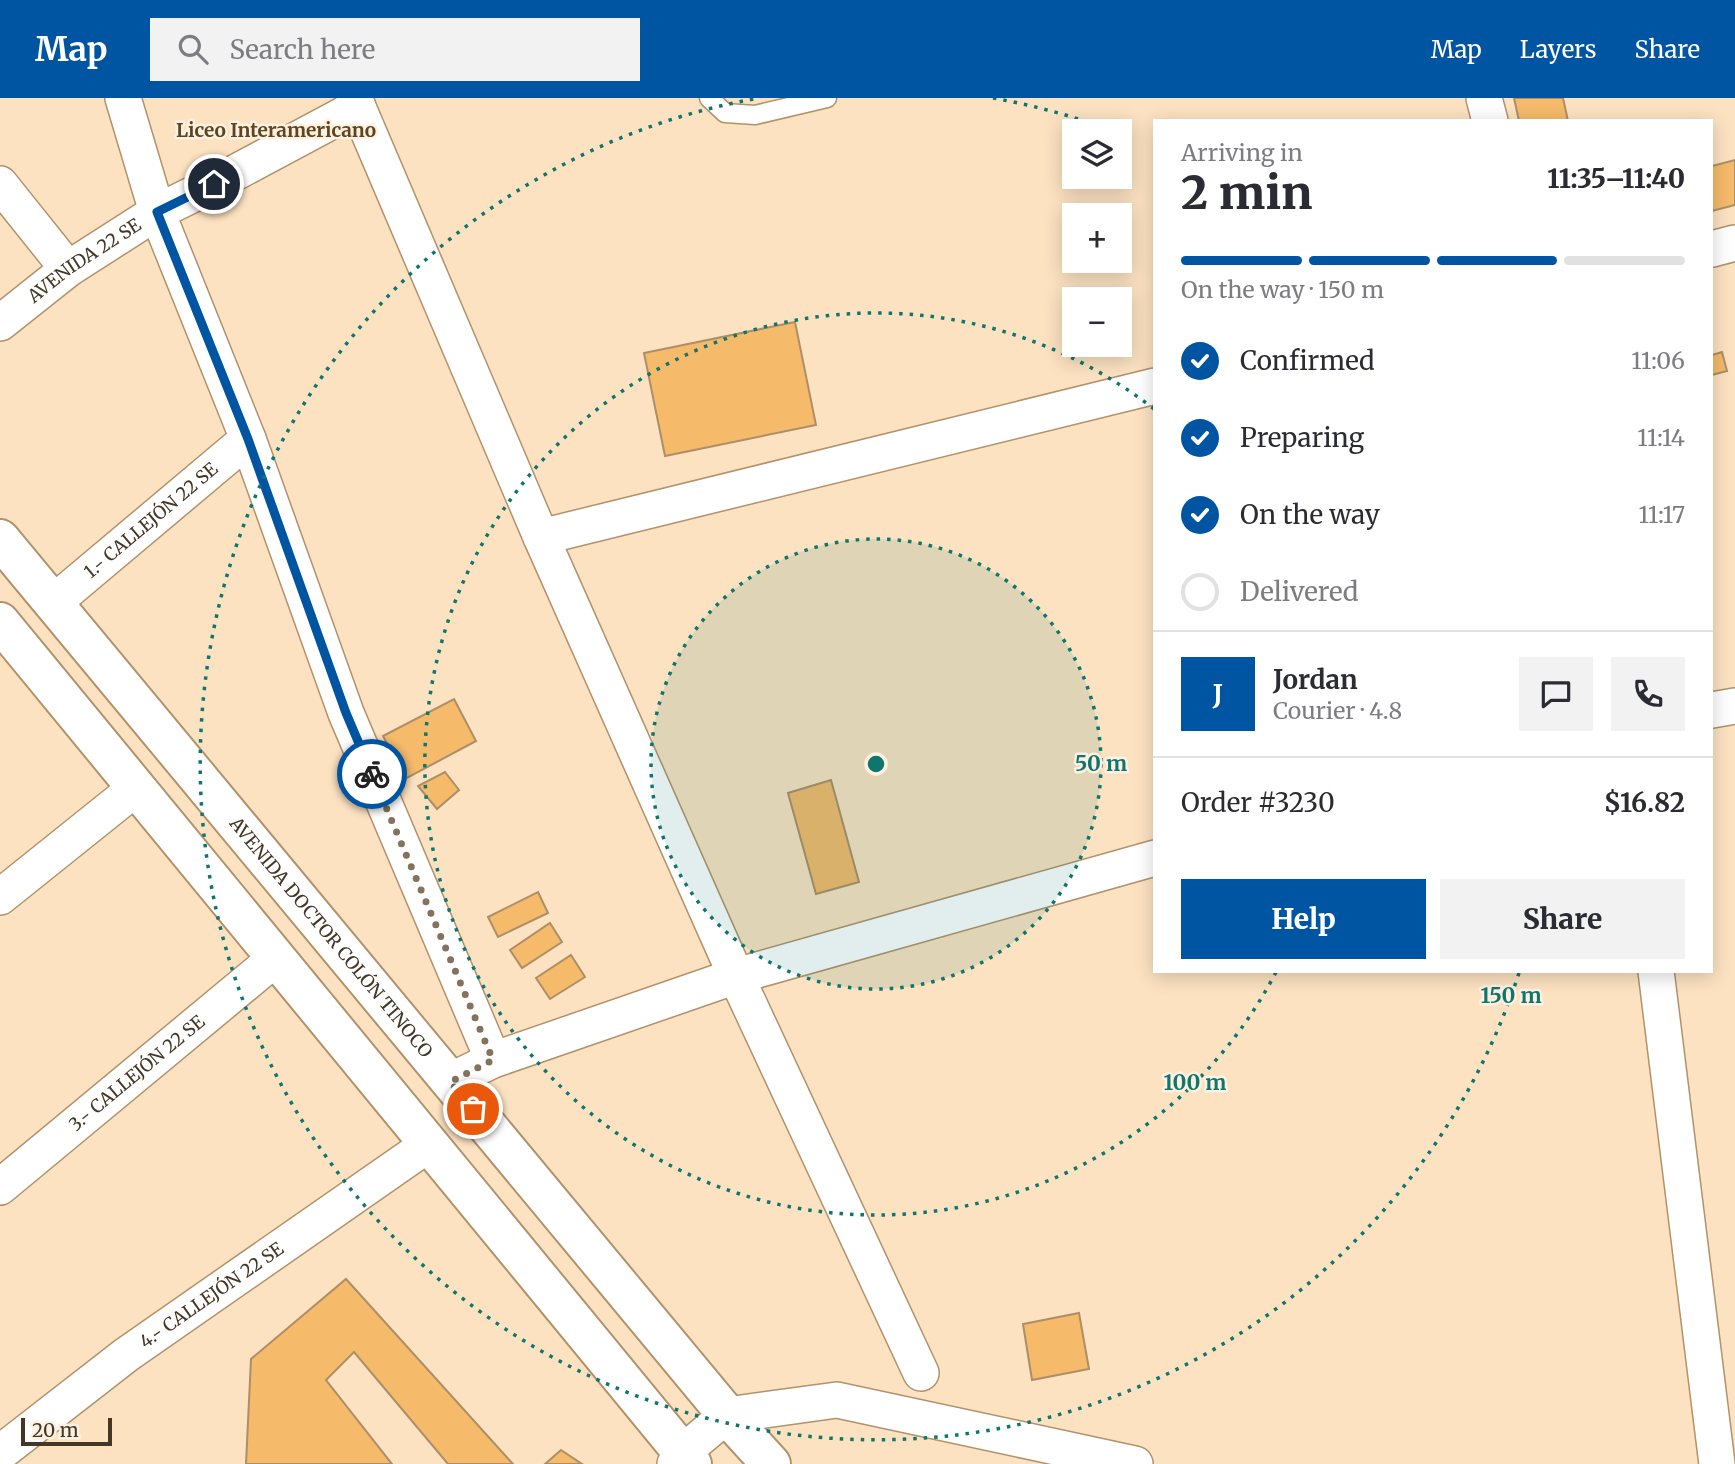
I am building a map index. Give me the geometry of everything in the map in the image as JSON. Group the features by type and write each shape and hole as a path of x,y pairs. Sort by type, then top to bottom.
{"main road":[{"name":"AVENIDA DOCTOR COLÓN TINOCO","path":"0,540 732,1422 771,1464"},
{"path":"0,624 429,1144 683,1460"}],"street":[{"path":"124,98 157,212 248,439 346,713 493,1060"},
{"path":"1484,98 1489,119"},
{"path":"356,102 541,537 736,976 920,1373"},
{"name":"AVENIDA 22 SE","path":"0,323 68,269 157,212 214,184 356,102"},
{"path":"0,184 68,269"},
{"path":"541,537 1153,386"},
{"name":"1.- CALLEJÓN 22 SE","path":"53,603 248,439"},
{"path":"1713,710 1735,706"},
{"path":"0,897 136,788"},
{"path":"450,1082 493,1060 736,976 1153,859"},
{"name":"3.- CALLEJÓN 22 SE","path":"0,1187 276,958"},
{"path":"1656,973 1717,1464"},
{"name":"4.- CALLEJÓN 22 SE","path":"0,1453 126,1354 429,1144"},
{"path":"683,1460 732,1422 837,1400 1135,1464"}],"lane":[{"path":"709,98 724,113 755,115 827,98"}],"building":[{"path":"1514,98 1563,98 1568,119 1519,119"},
{"path":"1735,160 1735,205 1713,211 1713,166"},
{"path":"795,322 816,425 665,456 644,353"},
{"path":"1722,352 1727,371 1713,375 1713,355"},
{"path":"454,699 476,741 405,779 383,736"},
{"path":"445,772 459,790 437,809 418,786"},
{"path":"831,780 859,882 816,894 788,793"},
{"path":"538,892 548,913 498,937 488,917"},
{"path":"550,923 562,942 522,968 510,950"},
{"path":"571,955 585,977 550,999 536,978"},
{"path":"346,1279 513,1464 448,1464 354,1352 326,1380 392,1464 246,1464 251,1359"},
{"path":"1079,1313 1089,1369 1032,1380 1023,1324"},
{"path":"561,1450 582,1464 545,1464"}],"way so far":[{"path":"372,774 493,1060 450,1082 473,1109"}],"district":[{"name":"Liceo Interamericano","path":"276,130"}],"route":[{"path":"214,184 157,212 248,439 346,713 372,774"}]}
